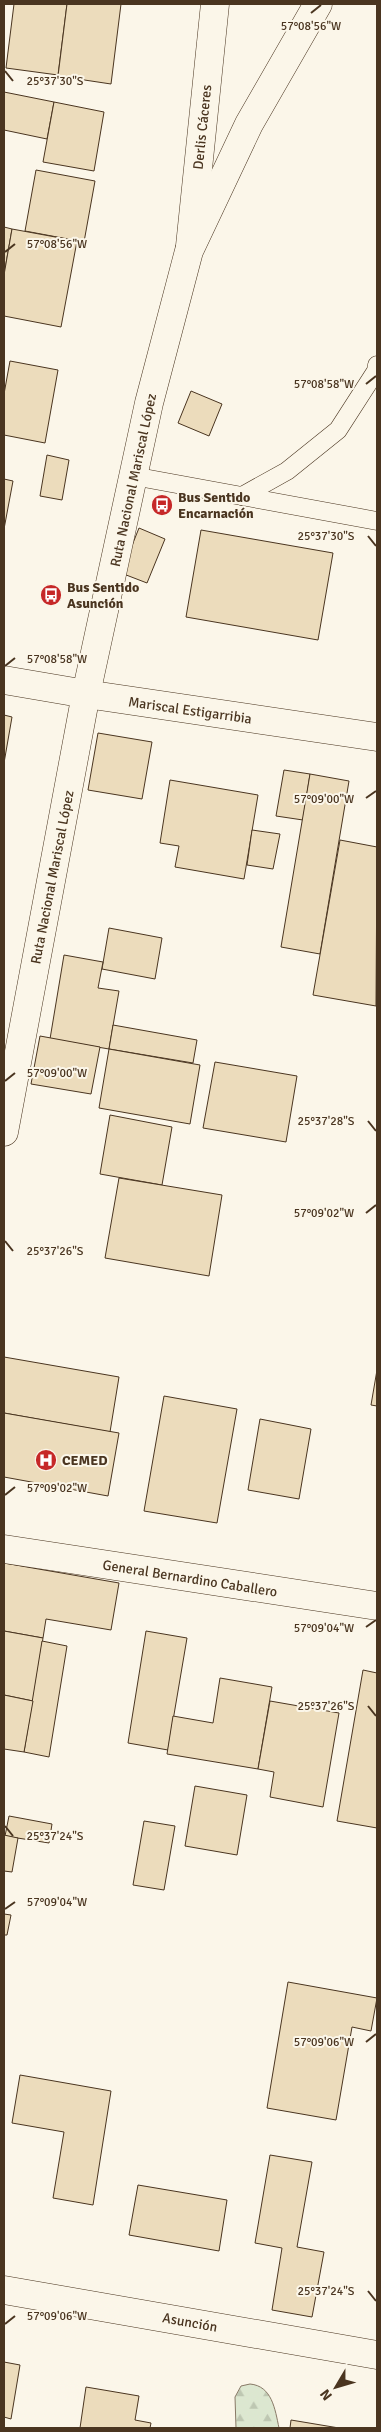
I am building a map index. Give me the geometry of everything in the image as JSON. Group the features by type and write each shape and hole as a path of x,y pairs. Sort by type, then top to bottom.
{"main road":[{"name":"Derlis Cáceres","path":"189,251 215,4"},
{"name":"Ruta Nacional Mariscal López","path":"4,1132 86,694 149,403 189,251 250,124 318,4"},
{"name":"Mariscal Estigarribia","path":"4,680 377,737"},
{"name":"General Bernardino Caballero","path":"4,1549 377,1606"},
{"name":"Asunción","path":"4,2290 377,2355"}],"lane":[{"path":"242,496 288,471 338,430 376,371 377,365"},
{"path":"133,476 377,521"}],"green space":[{"path":"250,2384 263,2389 268,2394 274,2406 279,2428 236,2428 235,2397 241,2386"}],"building":[{"path":"14,4 67,4 58,75 6,68"},
{"path":"67,4 121,4 111,84 58,76"},
{"path":"4,92 54,102 47,139 4,130"},
{"path":"54,102 104,112 94,171 43,162"},
{"path":"36,170 95,181 84,242 25,231"},
{"path":"4,227 12,229 4,275"},
{"path":"12,229 77,241 61,327 4,316 4,275"},
{"path":"10,361 58,370 45,443 4,435 4,394"},
{"path":"191,391 222,404 209,436 178,423"},
{"path":"47,455 69,460 62,500 40,496"},
{"path":"4,479 13,481 4,529"},
{"path":"139,528 165,539 147,583 121,573"},
{"path":"201,530 333,553 318,640 186,617"},
{"path":"4,715 12,717 4,763"},
{"path":"98,733 152,742 142,799 88,790"},
{"path":"284,770 310,774 303,820 276,816"},
{"path":"310,774 349,781 320,954 281,947"},
{"path":"170,780 258,795 244,879 175,867 179,846 160,843"},
{"path":"252,830 280,834 273,869 247,865"},
{"path":"340,840 377,847 376,1006 313,995"},
{"path":"109,928 162,938 155,979 102,969"},
{"path":"64,955 103,962 98,988 119,991 109,1049 50,1039"},
{"path":"113,1025 197,1040 193,1063 109,1049"},
{"path":"40,1036 100,1047 91,1094 31,1084"},
{"path":"109,1049 200,1065 190,1124 99,1108"},
{"path":"215,1062 297,1076 286,1142 203,1128"},
{"path":"110,1115 172,1127 162,1185 100,1174"},
{"path":"119,1178 222,1195 209,1276 105,1258"},
{"path":"4,1357 119,1377 110,1432 4,1413"},
{"path":"377,1370 377,1406 371,1405"},
{"path":"164,1396 237,1409 217,1523 144,1511"},
{"path":"4,1413 119,1433 108,1496 4,1477"},
{"path":"260,1419 311,1429 299,1499 248,1490"},
{"path":"4,1563 119,1583 111,1630 46,1619 43,1638 4,1631"},
{"path":"4,1631 43,1638 33,1701 4,1695"},
{"path":"146,1631 187,1638 168,1750 128,1743"},
{"path":"42,1641 67,1646 49,1757 24,1752"},
{"path":"363,1670 377,1673 377,1828 337,1821"},
{"path":"220,1678 272,1687 258,1769 167,1754 173,1716 213,1723"},
{"path":"4,1695 33,1701 24,1752 4,1749"},
{"path":"270,1701 339,1713 323,1807 270,1797 274,1772 258,1769"},
{"path":"195,1786 247,1795 237,1855 185,1846"},
{"path":"9,1816 52,1824 49,1843 5,1836"},
{"path":"144,1821 175,1826 164,1890 133,1885"},
{"path":"4,1835 18,1838 12,1872 4,1871"},
{"path":"4,1914 11,1915 7,1935 4,1935"},
{"path":"288,1982 377,1998 371,2031 352,2027 336,2120 267,2108"},
{"path":"20,2075 111,2091 93,2205 53,2198 64,2132 12,2123"},
{"path":"270,2155 312,2162 297,2247 324,2252 312,2317 272,2310 282,2248 255,2243"},
{"path":"138,2185 227,2200 219,2251 129,2235"},
{"path":"4,2362 20,2365 11,2419 4,2417"},
{"path":"86,2387 139,2396 135,2420 151,2423 150,2428 80,2428"},
{"path":"291,2420 339,2428 290,2428"}],"place":[{"name":"Bus Sentido Encarnación","path":"162,505"},
{"name":"Bus Sentido Asunción","path":"51,595"},
{"name":"CEMED","path":"46,1460"}]}
